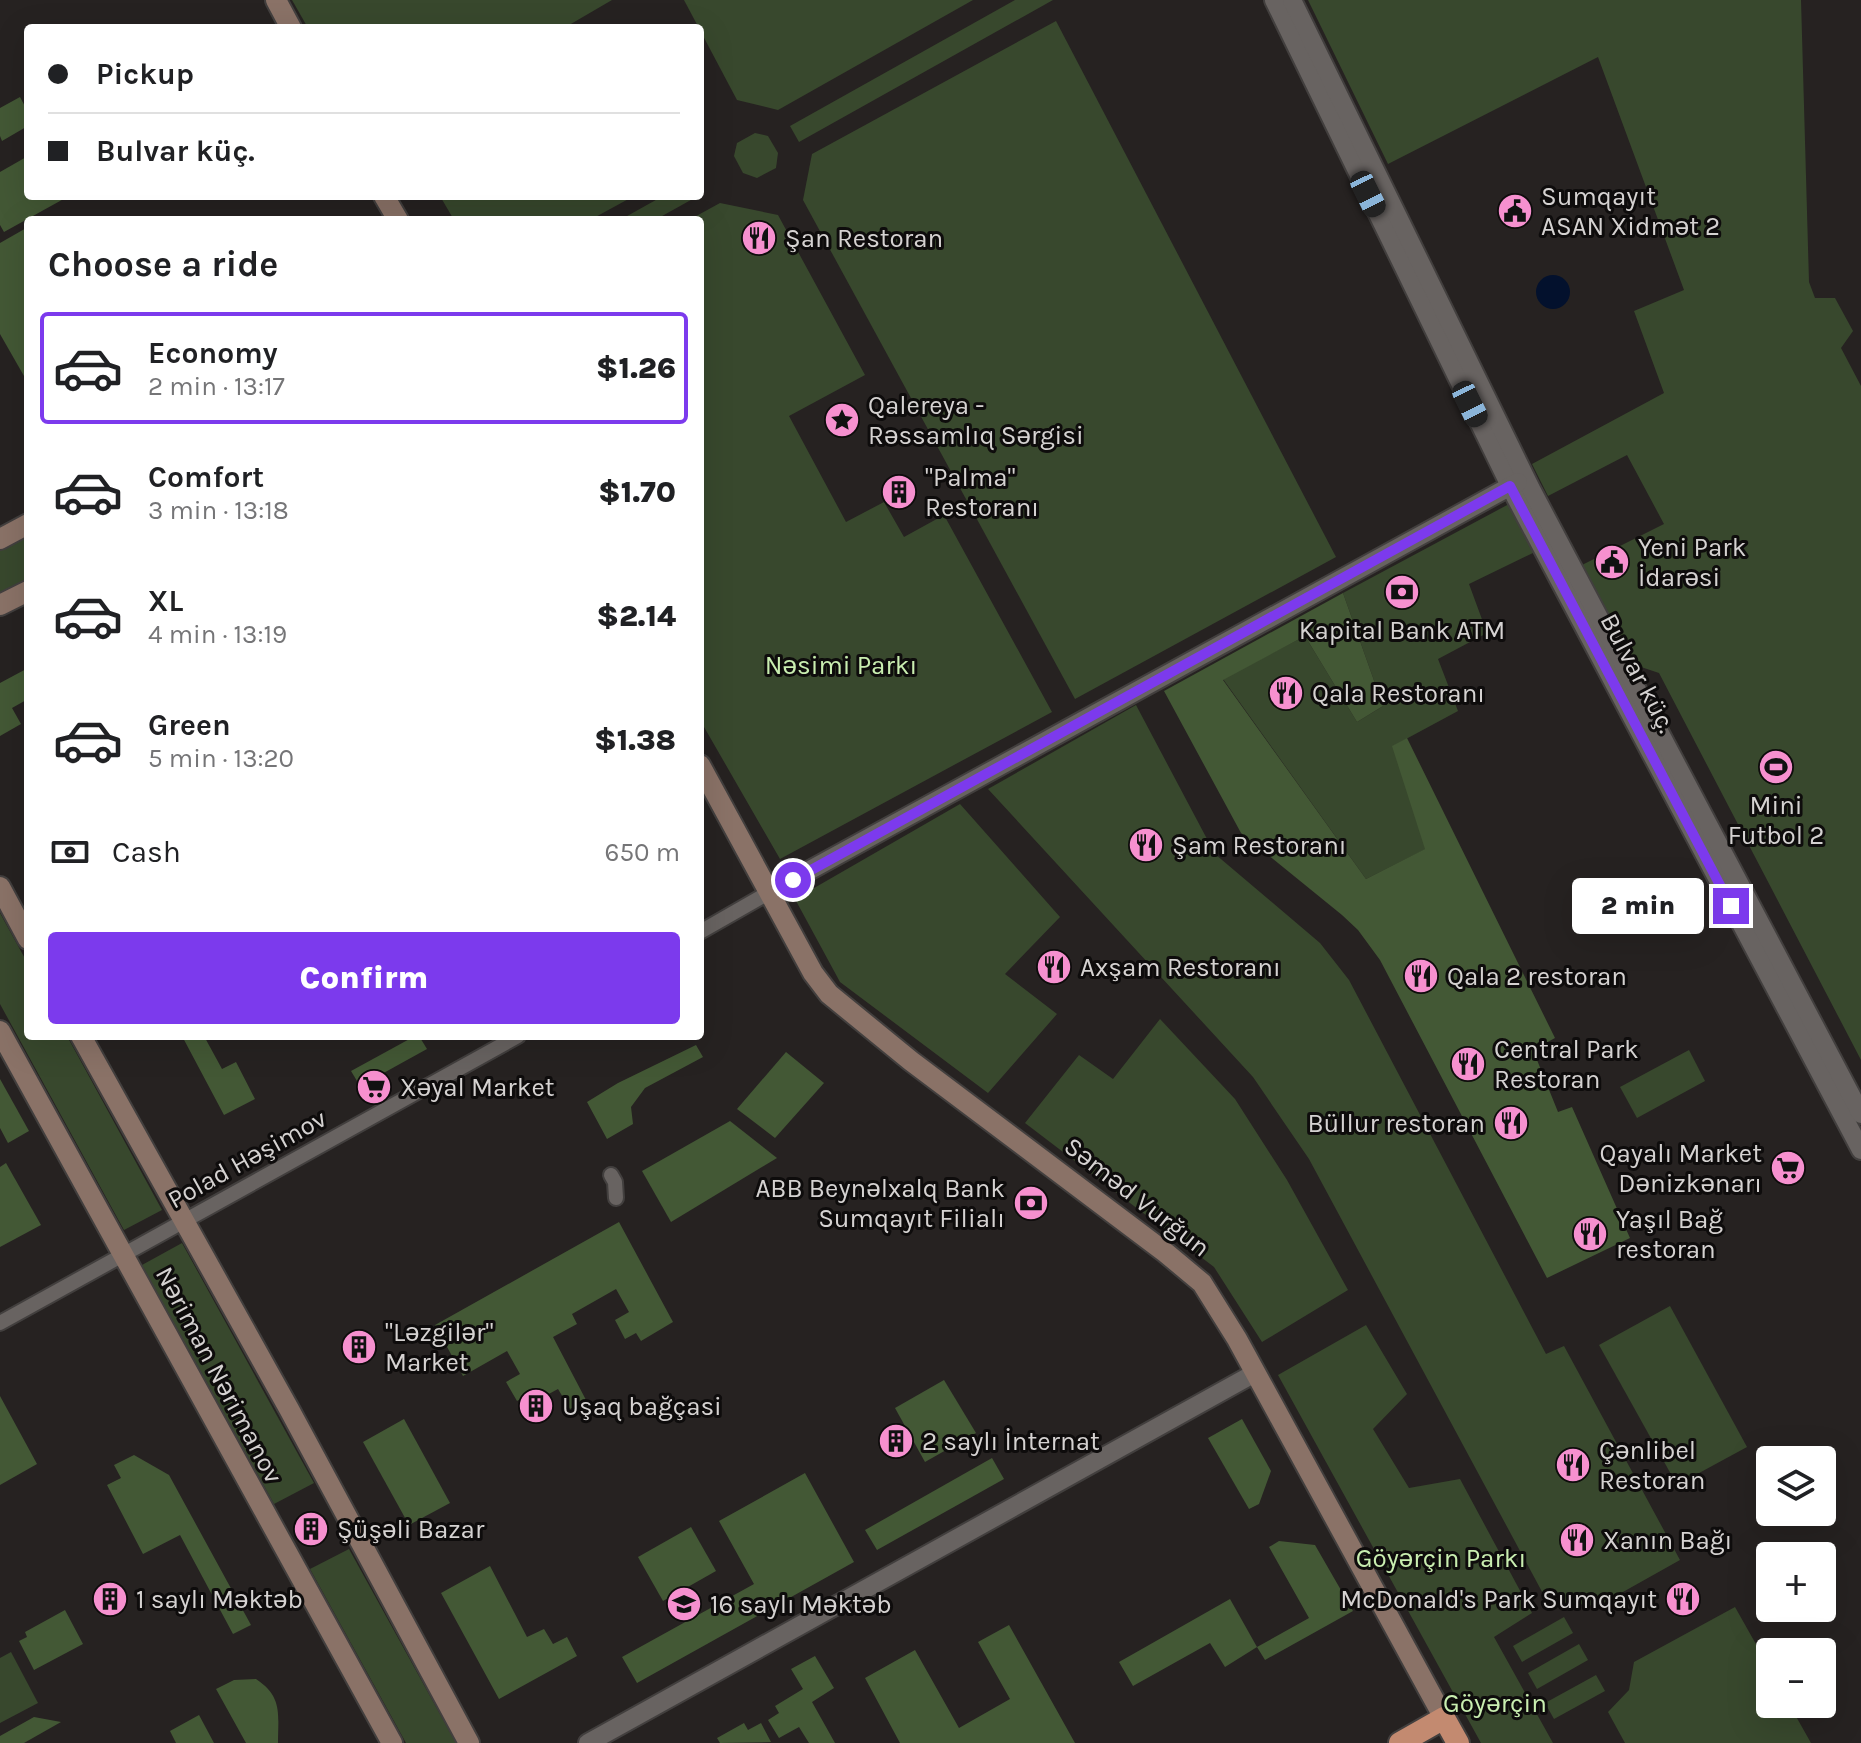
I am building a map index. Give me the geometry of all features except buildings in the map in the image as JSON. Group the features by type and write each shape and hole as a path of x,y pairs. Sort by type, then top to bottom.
{"highway":[{"path":"1400,1743 1444,1718"},
{"name":"Səməd Vurğun","path":"1444,1718 1458,1743"}],"main road":[{"path":"276,0 289,24"},
{"path":"0,539 24,526"},
{"path":"0,605 24,593"},
{"name":"Səməd Vurğun","path":"704,772 813,973 829,994 911,1061 1186,1268 1213,1298 1444,1718"},
{"path":"0,887 24,932"},
{"name":"Nəriman Nərimanov","path":"0,1031 392,1743"},
{"name":"Nəriman Nərimanov","path":"83,1040 469,1743"}],"street":[{"name":"Bulvar küç.","path":"1274,0 1518,482 1809,1035 1861,1150"},
{"name":"Bulvar küç.","path":"1292,0 1518,482"},
{"path":"704,930 1518,482"},
{"name":"Bulvar küç.","path":"1809,1035 1861,1114"},
{"name":"Polad Həşimov","path":"0,1323 511,1040"},
{"path":"611,1175 615,1182 616,1198"},
{"path":"588,1743 1255,1373"}],"green space":[{"path":"292,0 612,0 571,24 306,24"},
{"path":"684,0 973,0 778,110 737,100 704,38 704,24 697,24"},
{"path":"1015,0 1053,0 799,142 790,126"},
{"path":"1308,0 1801,0 1809,282 1815,298 1835,298 1853,331 1841,348 1861,386 1861,1060 1659,673 1635,665 1582,565 1664,524 1627,455 1548,496 1532,464 1664,393 1634,311 1684,290 1598,57 1388,164"},
{"path":"1056,21 1336,557 1075,699 803,200 812,154"},
{"path":"20,97 24,104 24,128 2,141 0,136 0,108"},
{"path":"755,133 768,136 778,153 776,168 757,178 743,173 734,156 737,143"},
{"path":"24,158 24,200 62,200 33,216 24,216 24,221 4,232 0,225 0,172"},
{"path":"442,200 627,200 597,216 452,216"},
{"path":"656,200 691,200 662,216 627,216"},
{"name":"Nəsimi Parkı","path":"720,203 778,215 865,375 789,416 846,522 884,502 904,537 944,515 1052,712 780,859 704,727 704,216 696,216"},
{"path":"24,229 24,376 0,334 0,243"},
{"name":"Qala Restoranı","path":"1509,504 1535,552 1469,584 1487,633 1438,659 1458,711 1393,746 1426,849 1366,879 1223,679 1305,636 1357,722 1383,706 1343,593"},
{"path":"24,536 24,580 0,593 0,549"},
{"path":"1343,593 1383,706 1357,722 1305,636 1223,680 1366,879 1425,849 1392,746 1407,738 1555,1038 1533,1050 1558,1112 1572,1107 1630,1238 1547,1278 1380,960 1358,930 1342,915 1241,833 1164,691"},
{"path":"24,670 24,701 12,708 21,724 0,736 0,683"},
{"path":"1136,705 1215,854 1320,943 1349,980 1546,1354 1564,1346 1680,1560 1598,1606 1547,1601 1309,1159 1253,1077 988,789"},
{"path":"960,804 1060,917 1005,974 1057,1014 988,1093 840,982 795,899"},
{"path":"0,913 24,957 24,1040 69,1040 162,1210 124,1230 0,1004"},
{"path":"1160,1019 1235,1099 1287,1180 1348,1290 1262,1342 1214,1267 1025,1123 1079,1055 1113,1079"},
{"path":"184,1040 206,1040 222,1069 236,1062 255,1099 224,1115"},
{"path":"408,1040 421,1040 427,1049 360,1086 351,1071"},
{"path":"696,1045 703,1057 645,1088 631,1107 633,1124 607,1139 587,1102 618,1083"},
{"path":"1689,1050 1705,1081 1637,1118 1620,1087"},
{"path":"786,1052 824,1083 775,1138 737,1109"},
{"path":"0,1079 29,1131 8,1143 0,1128"},
{"path":"730,1121 777,1158 671,1222 642,1171"},
{"path":"6,1163 41,1225 0,1247 0,1167"},
{"path":"619,1222 673,1322 641,1341 636,1333 625,1339 615,1320 629,1312 616,1289 572,1314 577,1324 553,1337 586,1400 570,1409 558,1389 532,1403 527,1395 517,1401 506,1382 520,1374 507,1351 463,1376 435,1325"},
{"path":"182,1243 314,1483 274,1504 142,1265"},
{"path":"1670,1306 1747,1447 1677,1485 1599,1345"},
{"name":"Göyərçin Parkı","path":"1366,1325 1407,1394 1373,1429 1409,1488 1460,1479 1532,1613 1494,1637 1553,1743 1481,1743 1278,1375"},
{"path":"944,1380 976,1433 925,1462 895,1408"},
{"path":"0,1396 37,1464 0,1485"},
{"path":"404,1419 450,1503 409,1525 363,1442"},
{"path":"1242,1419 1271,1471 1259,1504 1249,1509 1208,1438"},
{"path":"134,1455 169,1475 251,1625 233,1634 180,1535 143,1554 107,1485 121,1478 114,1465"},
{"path":"992,1458 1004,1479 877,1550 865,1530"},
{"path":"805,1473 854,1562 637,1683 622,1657 754,1584 719,1521"},
{"path":"691,1527 716,1571 663,1601 638,1557"},
{"path":"1279,1541 1315,1545 1353,1611 1265,1660 1257,1647 1309,1618 1269,1547"},
{"path":"349,1549 456,1743 406,1743 310,1569"},
{"path":"490,1566 527,1637 544,1629 553,1644 567,1637 577,1656 499,1699 441,1593"},
{"path":"1230,1599 1257,1647 1225,1667 1210,1643 1133,1686 1119,1662"},
{"path":"1735,1607 1756,1644 1756,1718 1797,1718 1811,1743 1625,1743 1608,1712 1629,1690 1634,1662"},
{"path":"65,1610 83,1644 34,1670 19,1641 27,1637 25,1632"},
{"path":"1564,1617 1573,1633 1522,1662 1513,1646"},
{"path":"1009,1625 1075,1743 900,1743 865,1678 915,1650 959,1728 1010,1699 978,1642"},
{"path":"1579,1644 1588,1660 1537,1689 1528,1673"},
{"path":"11,1652 38,1703 0,1723 0,1658"},
{"path":"815,1656 834,1688 812,1702 835,1743 809,1743 799,1727 779,1738 768,1720 779,1713 775,1706 803,1689 791,1669"},
{"path":"1596,1675 1605,1691 1554,1719 1545,1703"},
{"path":"256,1679 275,1700 278,1743 246,1743 216,1689 234,1680"},
{"path":"199,1715 214,1743 176,1743 170,1731"},
{"path":"34,1717 61,1722 24,1743 0,1743 0,1736"},
{"path":"744,1723 748,1730 761,1723 771,1742 720,1743 717,1738"}],"water":[{"path":"1553,275 1565,280 1570,292 1565,304 1553,309 1541,304 1536,292 1541,280"}],"place":[{"name":"Sumqayıt ASAN Xidmət 2","path":"1515,211"},
{"name":"Şan Restoran","path":"759,238"},
{"name":"Qalereya - Rəssamlıq Sərgisi","path":"842,420"},
{"name":"\"Palma\" Restoranı","path":"899,492"},
{"name":"Yeni Park İdarəsi","path":"1612,562"},
{"name":"Kapital Bank ATM","path":"1402,592"},
{"name":"Qala Restoranı","path":"1286,693"},
{"name":"Mini Futbol 2","path":"1776,767"},
{"name":"Şam Restoranı","path":"1146,845"},
{"name":"Axşam Restoranı","path":"1054,967"},
{"name":"Qala 2 restoran","path":"1421,976"},
{"name":"Central Park Restoran","path":"1468,1064"},
{"name":"Xəyal Market","path":"374,1087"},
{"name":"Büllur restoran","path":"1511,1123"},
{"name":"Qayalı Market Dənizkənarı","path":"1788,1168"},
{"name":"ABB Beynəlxalq Bank Sumqayıt Filialı","path":"1031,1203"},
{"name":"Yaşıl Bağ restoran","path":"1590,1234"},
{"name":"\"Ləzgilər\" Market","path":"359,1347"},
{"name":"Uşaq bağçasi","path":"536,1406"},
{"name":"2 saylı İnternat","path":"896,1441"},
{"name":"Çənlibel Restoran","path":"1573,1465"},
{"name":"Şüşəli Bazar","path":"311,1529"},
{"name":"Xanın Bağı","path":"1577,1540"},
{"name":"1 saylı Məktəb","path":"110,1599"},
{"name":"McDonald's Park Sumqayıt","path":"1683,1599"},
{"name":"16 saylı Məktəb","path":"684,1604"}],"route":[{"path":"793,880 1510,486 1731,906"}],"park label":[{"name":"Göyərçin","path":"1495,1703"}]}
